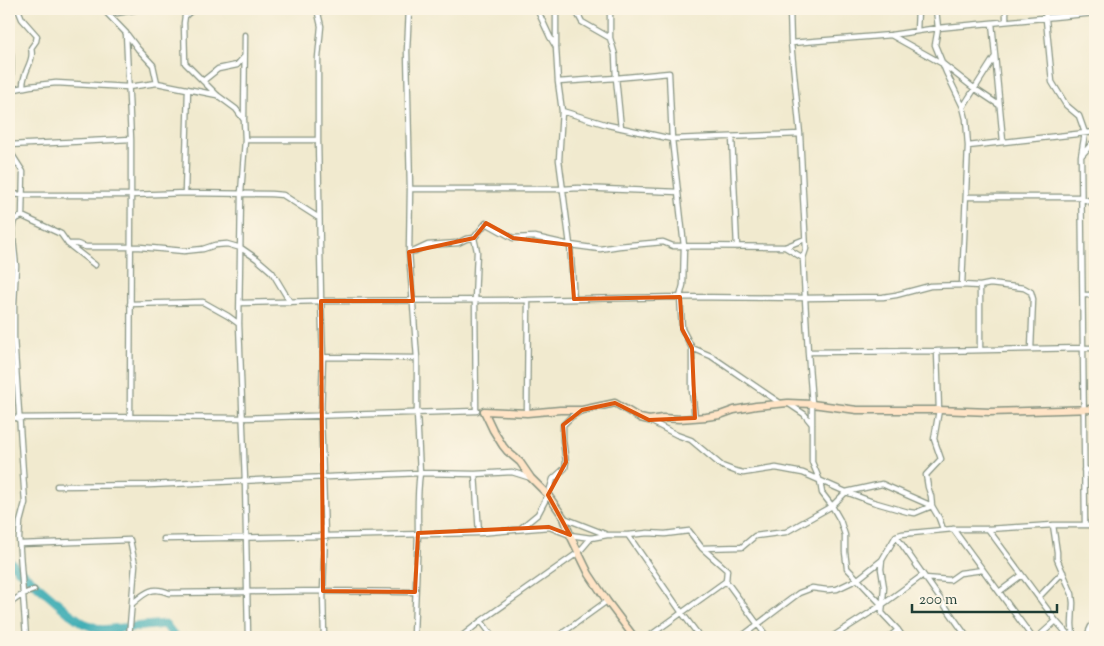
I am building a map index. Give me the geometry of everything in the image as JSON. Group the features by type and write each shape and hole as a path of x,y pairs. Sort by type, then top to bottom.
{"street":[{"path":"18,9 22,19 37,36 31,48 33,54 23,80 23,87"},
{"path":"103,9 153,65 157,83"},
{"path":"116,9 117,13 139,9"},
{"path":"192,9 185,16 184,23 185,63 217,95 236,109 244,120"},
{"path":"317,9 321,26 318,58 318,140 323,357 321,416 325,535 324,637"},
{"path":"409,9 407,50 410,189 409,252 417,358 420,473 418,482 414,637"},
{"path":"537,9 556,47"},
{"path":"556,9 558,82 562,111 559,160 570,245 574,299"},
{"path":"575,9 582,22 610,38"},
{"path":"610,9 610,38 614,55 621,128"},
{"path":"790,9 791,43 800,134 806,249 803,258 812,404 812,462 820,481 822,493 840,520 845,535 847,568 882,605"},
{"path":"918,9 918,30"},
{"path":"936,9 938,28 935,45 963,107 968,146 962,284"},
{"path":"1006,9 1006,21"},
{"path":"1045,9 1052,82 1066,105 1079,116 1085,133 1081,156 1085,525"},
{"path":"791,43 892,35 918,30 1095,13"},
{"path":"992,23 1003,141"},
{"path":"126,33 132,195 130,416"},
{"path":"245,35 245,140 241,193 240,324 248,637"},
{"path":"892,35 943,64 975,89 999,104"},
{"path":"9,44 11,70 9,102"},
{"path":"203,81 218,69 236,65 244,57"},
{"path":"963,107 994,58"},
{"path":"558,82 670,74 672,139 684,246 683,286 680,297 682,329 692,348 692,391 695,418"},
{"path":"10,90 56,83 128,87 157,83 217,95"},
{"path":"185,193 188,90"},
{"path":"562,111 608,125 672,139 800,134"},
{"path":"968,146 1095,132"},
{"path":"732,137 737,247"},
{"path":"9,145 131,139"},
{"path":"245,140 318,140"},
{"path":"1081,156 1095,140"},
{"path":"9,150 24,172 22,216"},
{"path":"9,172 13,158"},
{"path":"410,189 578,188 678,192"},
{"path":"9,194 132,195 241,193 283,195 319,218"},
{"path":"966,197 1081,196 1095,205"},
{"path":"12,229 14,220 22,216"},
{"path":"22,216 61,234 68,244 94,265"},
{"path":"9,222 12,229 16,266 12,337 25,503 19,531 26,637"},
{"path":"409,252 428,245 458,243 474,238 486,223 513,238 535,237 570,245 600,249 663,242 673,246 785,247 805,239"},
{"path":"474,238 477,251 476,411"},
{"path":"9,241 14,247"},
{"path":"68,244 77,244 86,248 131,247 184,251 227,244 241,248 272,272 290,302"},
{"path":"785,247 803,258"},
{"path":"240,303 896,296 911,290 930,286 962,284 980,286 990,284 1024,288 1031,292 1033,299 1031,349"},
{"path":"980,286 980,350"},
{"path":"1083,295 1095,295"},
{"path":"527,413 528,300"},
{"path":"130,304 203,302 240,324"},
{"path":"692,348 711,356 785,404 804,414 812,424"},
{"path":"808,352 1095,348"},
{"path":"937,351 939,410 934,439 941,459 926,475 932,506 943,529"},
{"path":"323,357 417,358"},
{"path":"9,418 130,416 242,418 476,411 527,413 582,410 615,403 640,418 649,420 677,435 691,440 722,466 743,473 776,468 803,473 846,492 908,512 915,513 932,506"},
{"path":"649,420 695,418 720,415 756,406 785,404 812,404 857,410 990,412 1095,409"},
{"path":"520,529 538,514 548,495 553,479 565,468 563,426 571,417 582,410"},
{"path":"484,411 503,446 520,462 531,478 548,495 564,518 589,574 634,637"},
{"path":"1084,470 1095,470"},
{"path":"57,486 245,481 420,473 475,474 512,472 531,478"},
{"path":"475,474 479,533"},
{"path":"702,548 742,547 755,536 786,532 832,506 846,492 882,484 932,506"},
{"path":"564,518 607,534"},
{"path":"1053,525 1057,559 1072,594 1072,637"},
{"path":"741,637 800,593 812,588 837,590 858,579 882,560 896,536 902,534 943,529 1095,525"},
{"path":"164,539 479,533 549,527 591,538 607,534 665,534 688,531 702,548 727,570 726,581 767,637"},
{"path":"953,529 1032,637"},
{"path":"988,529 1056,621 1072,637"},
{"path":"628,535 700,637"},
{"path":"896,536 967,637"},
{"path":"461,637 579,552 591,538"},
{"path":"20,544 130,540 136,565 129,637"},
{"path":"882,560 881,569 884,587 882,613 903,637"},
{"path":"832,637 924,577 950,580 960,573 983,570"},
{"path":"1038,597 1063,572"},
{"path":"999,592 1022,575"},
{"path":"648,637 726,581"},
{"path":"133,603 147,591 160,589 169,593 323,590 415,592"},
{"path":"9,604 23,594 34,590"},
{"path":"557,637 607,601"},
{"path":"481,621 493,637"},
{"path":"1038,637 1056,621"},
{"path":"1088,637 1089,629 1095,621"},
{"path":"889,637 898,630"}],"highlighted area":[{"path":"486,223 513,238 570,245 574,299 680,297 682,329 692,348 695,418 649,420 615,403 582,410 563,425 566,462 548,495 570,535 549,527 418,533 415,592 323,591 321,301 413,301 409,252 474,238"}],"waterway":[{"path":"9,561 83,623 101,630 165,624 175,637"}]}
